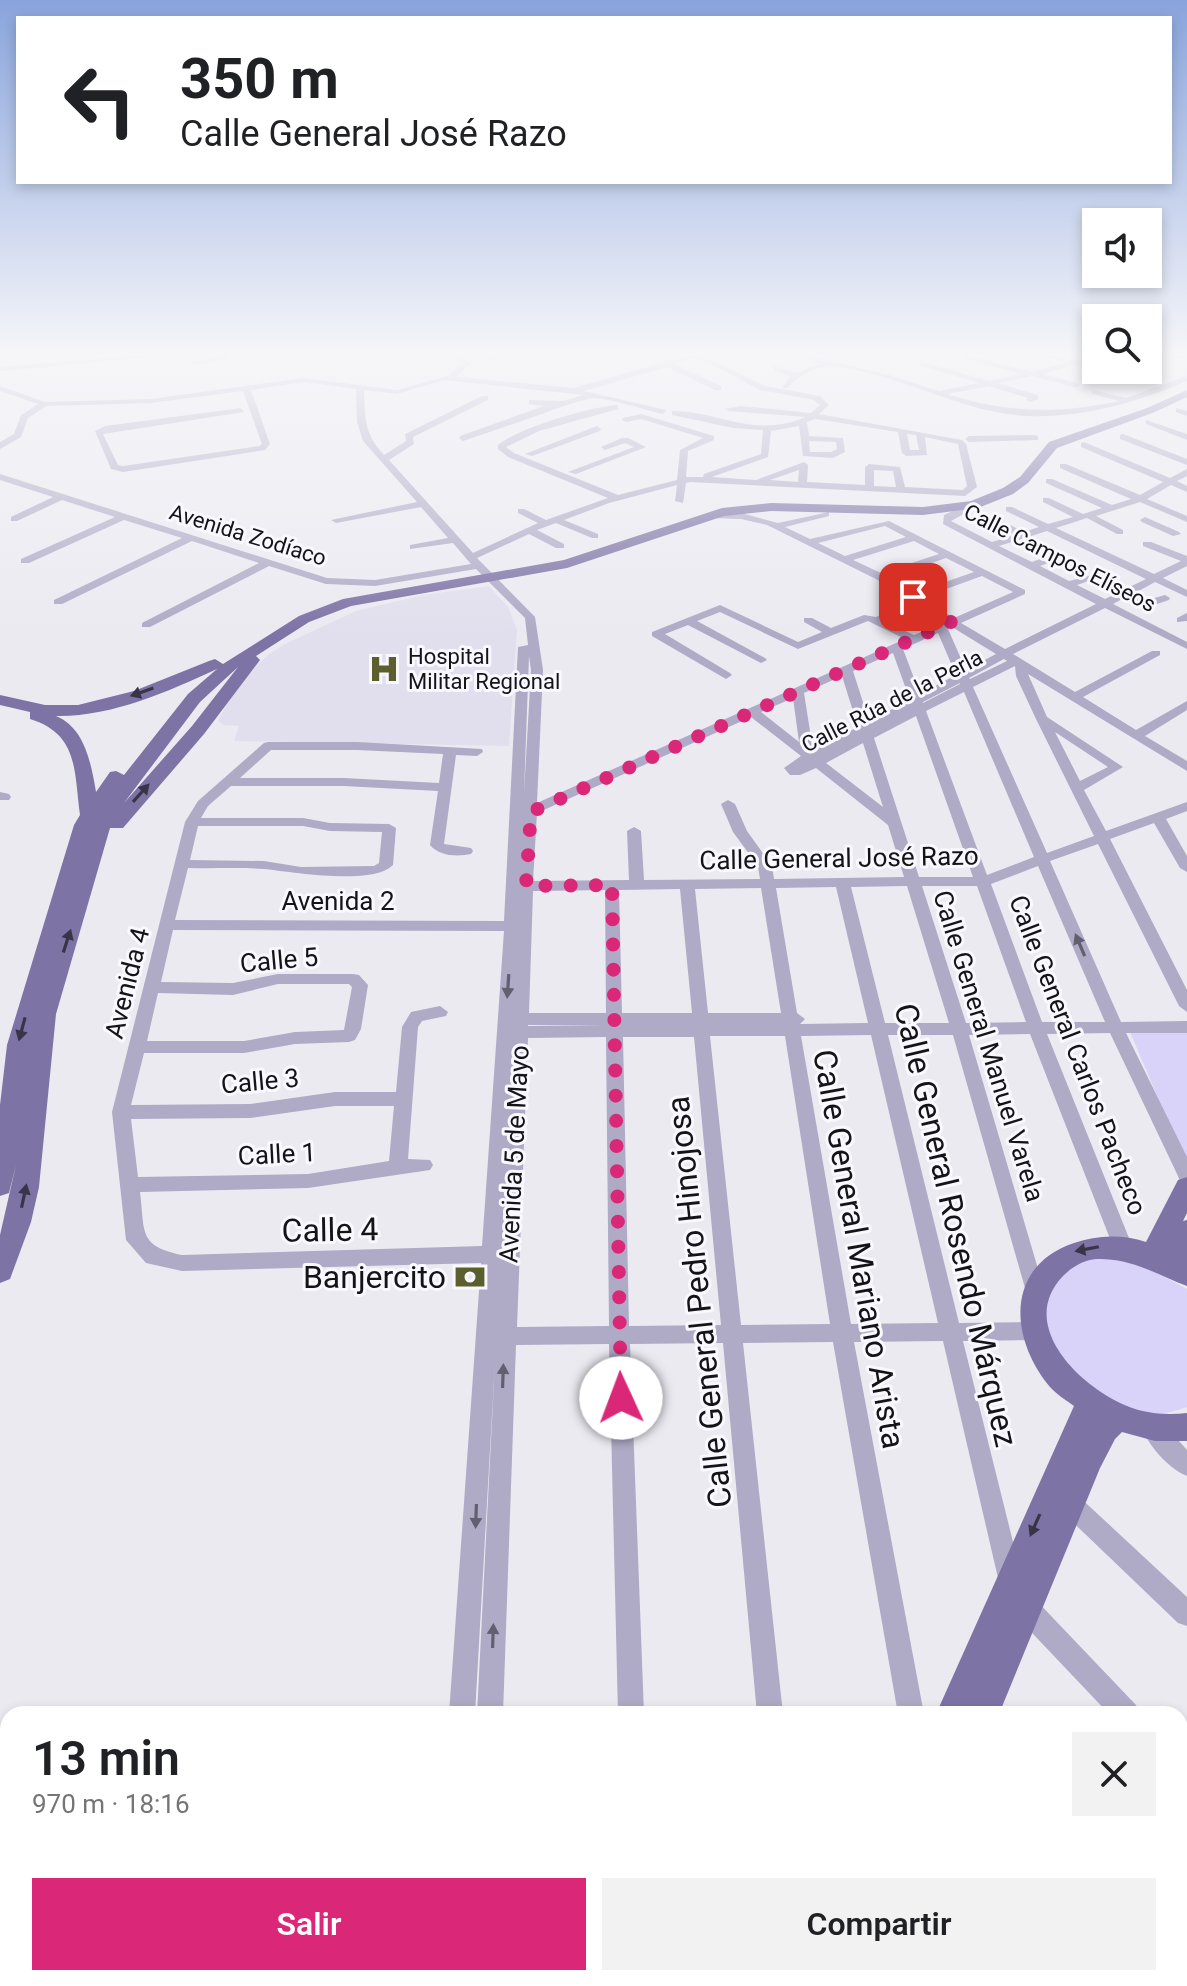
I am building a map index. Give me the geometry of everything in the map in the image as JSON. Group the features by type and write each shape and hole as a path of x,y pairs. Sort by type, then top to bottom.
{"main road":[{"path":"564,563 728,506 770,503 920,507 969,501 1006,484 1040,447"},
{"path":"89,814 171,707 215,664 272,626 312,607 355,594 564,563 710,515 751,508 908,511 973,505 1008,491 1024,480 1052,447"},
{"path":"0,1186 18,1045 70,905 115,800 194,698 221,672 304,619 348,602 443,579"},
{"path":"0,700 46,710 78,710 170,682 215,664"},
{"path":"0,706 45,718 69,732 87,790 89,814 45,1014 26,1187 18,1222 0,1271"},
{"path":"1171,1264 1187,1187"},
{"path":"1171,1264 1187,1231"},
{"path":"1171,1264 1123,1248 1088,1248 1058,1259 1043,1272 1034,1289 1031,1309 1034,1331 1054,1370 1103,1410 1152,1427 1187,1427"},
{"path":"958,1706 1017,1594 1061,1496 1099,1438 1103,1410"},
{"path":"983,1706 1017,1594"}],"street":[{"path":"105,447 114,467 130,469 261,447"},
{"name":"Avenida 5 de Mayo","path":"374,447 475,563 514,603 537,670 522,848 510,926 517,958"},
{"path":"384,459 404,447"},
{"path":"502,447 511,455 617,496 682,480 699,479 947,494 968,492 972,487 967,447"},
{"path":"549,447 529,454 573,472 617,496"},
{"path":"606,447 623,455"},
{"path":"573,472 641,447"},
{"path":"680,501 685,468 684,450 691,447"},
{"path":"699,479 765,455 766,447"},
{"path":"806,447 806,454 835,454 842,447"},
{"path":"905,447 907,454 924,453 923,447"},
{"path":"1088,447 1187,489"},
{"path":"1148,447 1187,462"},
{"path":"754,483 804,465 802,486"},
{"path":"1063,466 1187,520"},
{"path":"870,489 869,467 893,468 897,469 901,491"},
{"path":"617,496 685,468"},
{"path":"991,545 1140,499 1187,472"},
{"name":"Avenida Zodíaco","path":"1,478 314,578 341,583 443,579 529,530 617,496"},
{"path":"1049,481 1111,508"},
{"path":"14,519 62,496"},
{"path":"1046,500 1120,532"},
{"path":"336,520 424,504"},
{"name":"Calle Campos Elíseos","path":"973,505 947,517 946,522 1184,642"},
{"path":"1009,509 1187,594"},
{"path":"521,511 595,536"},
{"path":"777,526 826,514"},
{"path":"710,515 749,517 777,526 880,577 916,599 947,624 1014,660 1187,767"},
{"path":"25,561 125,516"},
{"path":"993,520 1023,535"},
{"path":"1145,520 1176,534"},
{"path":"1163,528 1187,520"},
{"path":"524,814 1021,592 886,523 810,542"},
{"path":"529,530 560,546"},
{"path":"845,559 916,537"},
{"path":"58,602 191,538"},
{"path":"414,547 457,539"},
{"path":"1147,544 1186,563"},
{"path":"880,577 948,554"},
{"path":"1031,566 1060,555"},
{"path":"146,625 267,563"},
{"name":"Calle Rúa de la Perla","path":"812,760 966,680 1014,660 1105,604 1186,563"},
{"path":"726,675 656,634 720,608 798,646 983,572"},
{"path":"1069,585 1094,576"},
{"path":"1126,593 1151,603 1165,598"},
{"path":"1187,616 1181,620 1187,623"},
{"path":"873,618 913,639"},
{"path":"687,620 761,660"},
{"path":"808,620 832,633"},
{"path":"947,624 966,680 1113,1022 1187,1176"},
{"name":"Calle General Carlos Pacheco","path":"896,646 1034,1022 1123,1248"},
{"path":"1075,697 1156,653"},
{"path":"1014,660 1187,1006"},
{"name":"Calle General Manuel Varela","path":"846,669 957,1023 1034,1289"},
{"path":"798,691 812,760"},
{"path":"1136,736 1187,705"},
{"path":"753,712 893,822"},
{"path":"1042,719 1117,767 1079,787"},
{"name":"Avenida 4","path":"153,1257 136,1240 121,1112 192,822 203,804 268,746 357,746 450,751"},
{"path":"466,851 442,849 437,845 450,751 477,752"},
{"path":"228,782 344,782 444,787"},
{"name":"Calle General Mariano Arista","path":"728,804 740,832 762,859 768,884 842,1333 910,1706"},
{"name":"Calle General José Razo","path":"526,886 984,881 1187,806"},
{"path":"1158,817 1187,868"},
{"path":"182,864 264,865 301,871 384,869 389,828 330,827 303,822 192,822"},
{"path":"634,831 637,885"},
{"name":"Avenida 5 de Mayo","path":"463,1706 500,1255 517,958 526,886 522,848"},
{"name":"Calle General Rosendo Márquez","path":"843,884 949,1332 1017,1594"},
{"path":"612,885 619,1335 631,1706"},
{"name":"Calle General Pedro Hinojosa","path":"687,885 769,1706"},
{"name":"Avenida 2","path":"166,925 510,926"},
{"name":"Calle 5","path":"135,1047 244,1047 295,1038 343,1037 351,1033 360,985 353,979 278,979 233,989 150,987"},
{"path":"398,1166 412,1021 417,1016 440,1012"},
{"path":"513,1025 1113,1022 1187,1017"},
{"path":"1113,1022 1187,1027"},
{"name":"Calle 3","path":"121,1112 250,1111 335,1099 403,1099"},
{"name":"Calle 1","path":"131,1185 308,1181 398,1166 424,1165"},
{"name":"Avenida 5 de Mayo","path":"490,1706 505,1336 500,1255"},
{"name":"Calle 4","path":"153,1257 182,1263 500,1255"},
{"path":"505,1336 1034,1331"},
{"path":"1152,1427 1187,1465"},
{"path":"1061,1496 1187,1614"},
{"path":"1017,1594 1120,1706"}],"shaded area":[{"name":"Hospital Militar Regional","path":"489,586 508,607 517,630 509,746 234,741 239,726 224,725 218,721 237,685 269,654 285,644 356,611 423,595"},
{"path":"1130,1032 1187,1032 1187,1158 1180,1150"},
{"path":"1126,1256 1187,1289 1187,1407 1150,1413 1133,1410 1100,1395 1055,1362 1039,1288 1072,1258"}],"place":[{"name":"Hospital Militar Regional","path":"384,669"},
{"name":"Banjercito","path":"470,1277"}],"route":[{"path":"621,1398 612,885 526,886 531,812 953,621 913,597"}]}
